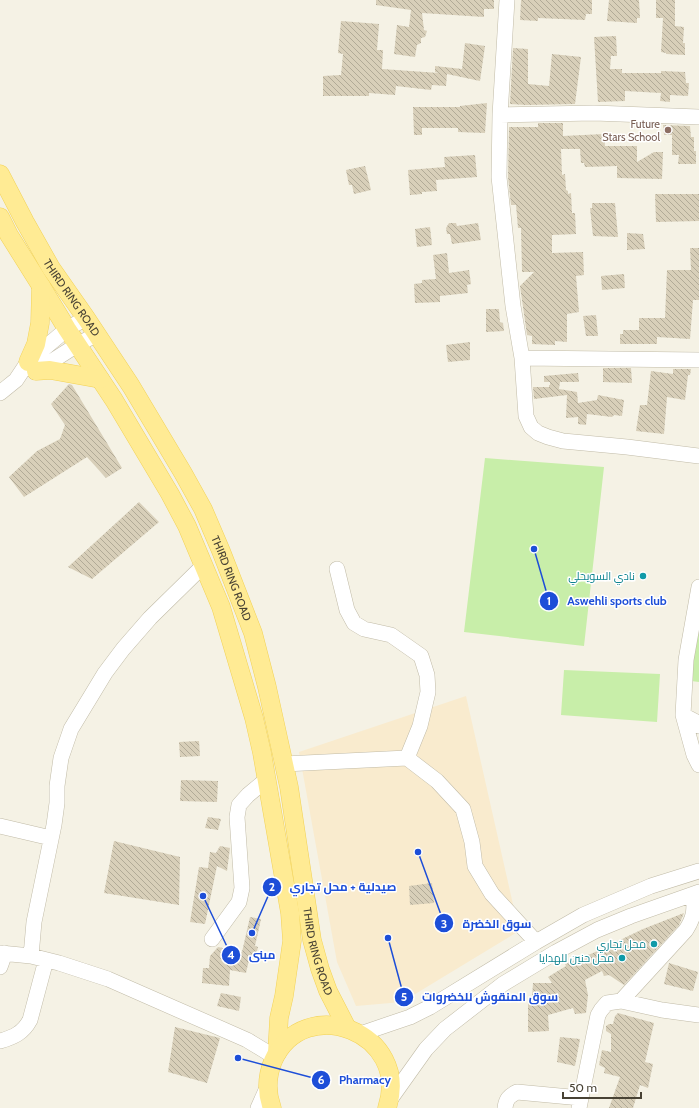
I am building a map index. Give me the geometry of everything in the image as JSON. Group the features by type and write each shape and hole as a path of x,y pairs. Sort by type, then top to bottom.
{"main road":[{"name":"THIRD RING ROAD","path":"0,174 51,268 135,392 183,473 203,509 221,551 253,634 267,687 289,787 312,940 328,991 354,1031"},
{"name":"THIRD RING ROAD","path":"0,217 9,235 77,345 100,379 170,494 187,526 221,607 252,712 290,913 292,941 284,996 279,1018 276,1055 271,1067 268,1088 269,1101 272,1108"},
{"path":"41,286 40,323 32,367 100,379"},
{"path":"276,1055 285,1043 309,1028 325,1025 336,1025 354,1031 373,1043 382,1056 388,1070 390,1086 388,1105"}],"street":[{"path":"507,0 498,177 513,306 522,358 526,416 531,427 538,433 563,441 699,456"},
{"path":"500,115 594,113 699,117"},
{"path":"0,393 32,367 67,329 86,318"},
{"path":"32,367 97,334"},
{"path":"522,358 699,360"},
{"path":"30,956 34,922 54,826 61,758 71,729 105,673 123,649 150,618 204,566"},
{"path":"337,569 347,610 354,623 364,629 391,635 421,656 427,675 428,692 420,726 407,758"},
{"path":"699,587 686,660 682,715 694,755 699,765"},
{"path":"682,715 696,722 699,726"},
{"path":"284,764 407,758 437,781 463,809 472,842 475,866 492,894 536,942"},
{"path":"212,939 239,902 242,888 237,817 239,805 248,794 266,780"},
{"path":"0,826 51,838"},
{"path":"354,1031 410,1017 430,1007 583,914 651,886 699,871"},
{"path":"388,1105 426,1049 445,1029 503,984 556,952 597,930 630,916 696,893 694,916 686,930 621,1001"},
{"path":"2,958 30,956 88,972 135,990 247,1040 276,1055"},
{"path":"0,1041 20,1033 26,1028 30,1020 46,960"},
{"path":"505,1108 506,1100 517,1092 580,1103 598,1015 607,1003 621,1001 662,1010 699,1014"},
{"path":"258,1108 268,1088"}],"shaded area":[{"path":"466,696 519,931 402,1002 356,1006 337,962 299,752"}],"green space":[{"path":"485,458 604,467 584,646 464,632"},
{"path":"699,580 699,682 691,681"},
{"path":"564,670 660,674 657,722 561,715"}],"building":[{"path":"376,0 494,0 494,9 484,9 484,17 422,13 424,30 427,31 425,37 421,38 421,43 417,45 415,57 394,54 397,25 409,27 411,10 376,5"},
{"path":"521,0 592,0 592,14 586,14 585,20 538,18 538,21 520,20"},
{"path":"609,0 639,0 640,18 637,18 637,23 607,21"},
{"path":"656,0 675,0 675,26 684,27 683,43 685,43 685,55 666,54 661,52 663,18 656,18"},
{"path":"341,21 379,24 377,50 383,50 382,69 439,73 435,72 435,66 462,69 465,43 485,46 480,81 447,74 446,86 432,85 431,90 396,86 395,95 369,93 369,96 323,96 323,76 341,75 343,54 338,53"},
{"path":"616,36 617,56 611,56 610,69 622,69 622,73 661,73 661,71 685,72 686,83 689,83 688,96 670,95 670,102 660,101 661,93 625,91 625,101 598,102 594,37"},
{"path":"513,48 528,49 528,84 549,86 552,54 581,57 575,104 510,104"},
{"path":"487,103 485,133 458,132 458,128 422,128 422,135 414,135 413,107 460,107"},
{"path":"538,123 563,123 563,136 604,134 605,146 637,146 637,162 654,152 663,152 662,179 617,178 617,166 585,167 584,163 581,163 580,149 561,149 562,175 565,174 566,190 568,191 568,194 571,193 572,213 575,213 576,234 552,235 552,253 583,252 584,275 576,276 579,312 567,314 567,342 555,341 555,345 532,344 532,336 527,335 520,286 534,272 522,272 521,228 518,228 516,205 511,205 508,177 509,127 538,127"},
{"path":"663,125 690,126 691,137 694,137 696,164 678,164 679,155 672,155 672,135 664,135"},
{"path":"475,155 477,177 436,180 437,191 422,192 422,194 410,195 408,170 445,167 444,157"},
{"path":"365,166 371,190 354,194 352,185 349,185 346,170"},
{"path":"655,194 699,194 699,221 656,222"},
{"path":"592,203 615,203 618,237 593,236 590,208 592,208"},
{"path":"449,223 456,223 457,226 478,223 481,240 452,244 450,234 447,234 446,228"},
{"path":"430,227 432,245 417,247 415,229"},
{"path":"627,233 643,234 645,249 627,250"},
{"path":"690,248 699,248 699,300 693,300 690,339 657,337 657,344 620,344 620,334 623,334 623,330 639,330 639,318 665,318 667,270 691,270"},
{"path":"447,253 449,273 469,270 471,284 467,285 468,293 440,296 440,302 415,303 414,284 422,283 422,280 436,279 433,255"},
{"path":"624,274 625,288 602,290 601,276"},
{"path":"486,309 499,309 500,322 503,323 504,331 486,332"},
{"path":"596,315 598,336 586,336 583,316"},
{"path":"470,342 470,360 448,362 446,345"},
{"path":"603,368 631,368 632,383 603,382"},
{"path":"673,369 691,369 690,375 688,375 685,400 667,397 664,434 636,431 640,405 647,405 651,371 673,374"},
{"path":"578,373 579,382 560,382 559,389 577,392 578,403 597,400 598,395 624,400 622,416 614,415 612,417 587,414 586,425 578,424 578,417 566,418 567,395 534,399 533,387 549,387 550,385 550,382 544,382 544,376"},
{"path":"69,384 72,385 122,468 106,478 87,457 24,497 9,477 37,451 60,439 65,425 51,404"},
{"path":"139,502 159,522 92,579 68,567"},
{"path":"199,741 200,756 180,757 179,742"},
{"path":"181,780 218,781 217,802 180,801"},
{"path":"208,817 221,819 218,830 205,828"},
{"path":"114,841 180,857 179,905 104,893"},
{"path":"220,846 230,848 227,871 217,866 205,924 190,922 199,867 208,868 210,852 216,853"},
{"path":"432,883 434,903 410,905 409,886"},
{"path":"684,913 679,925 624,985 609,975 604,976 602,971 585,980 588,995 586,1013 575,1014 573,1008 548,1015 549,1031 528,1032 528,1000 532,998 533,983 552,983 548,977 566,966 565,964 593,953 643,929"},
{"path":"250,917 261,919 255,946 258,947 256,955 249,960 246,973 230,970 229,986 202,983 203,968 209,968 210,956 218,947 242,952"},
{"path":"669,963 698,972 693,991 664,984"},
{"path":"221,993 241,997 239,1011 217,1006"},
{"path":"618,1013 654,1023 645,1062 653,1064 648,1088 640,1085 633,1108 609,1108 620,1077 604,1073 605,1068 599,1065 602,1050 611,1052 611,1034 606,1031 606,1026 613,1024 615,1016"},
{"path":"175,1027 220,1038 207,1083 168,1072"},
{"path":"560,1037 580,1039 575,1066 557,1062"}],"place":[{"name":"Future Stars School","path":"668,130"},
{"name":"Aswehli sports club","path":"534,549"},
{"name":"نادي السويحلي","path":"643,576"},
{"name":"سوق الخضرة","path":"418,852"},
{"name":"مبنى","path":"203,896"},
{"name":"صيدلية + محل تجاري","path":"252,933"},
{"name":"سوق المنقوش للخضروات","path":"388,938"},
{"name":"محل تجاري","path":"654,944"},
{"name":"محل حنين للهدايا","path":"622,958"},
{"name":"Pharmacy","path":"238,1058"}]}
